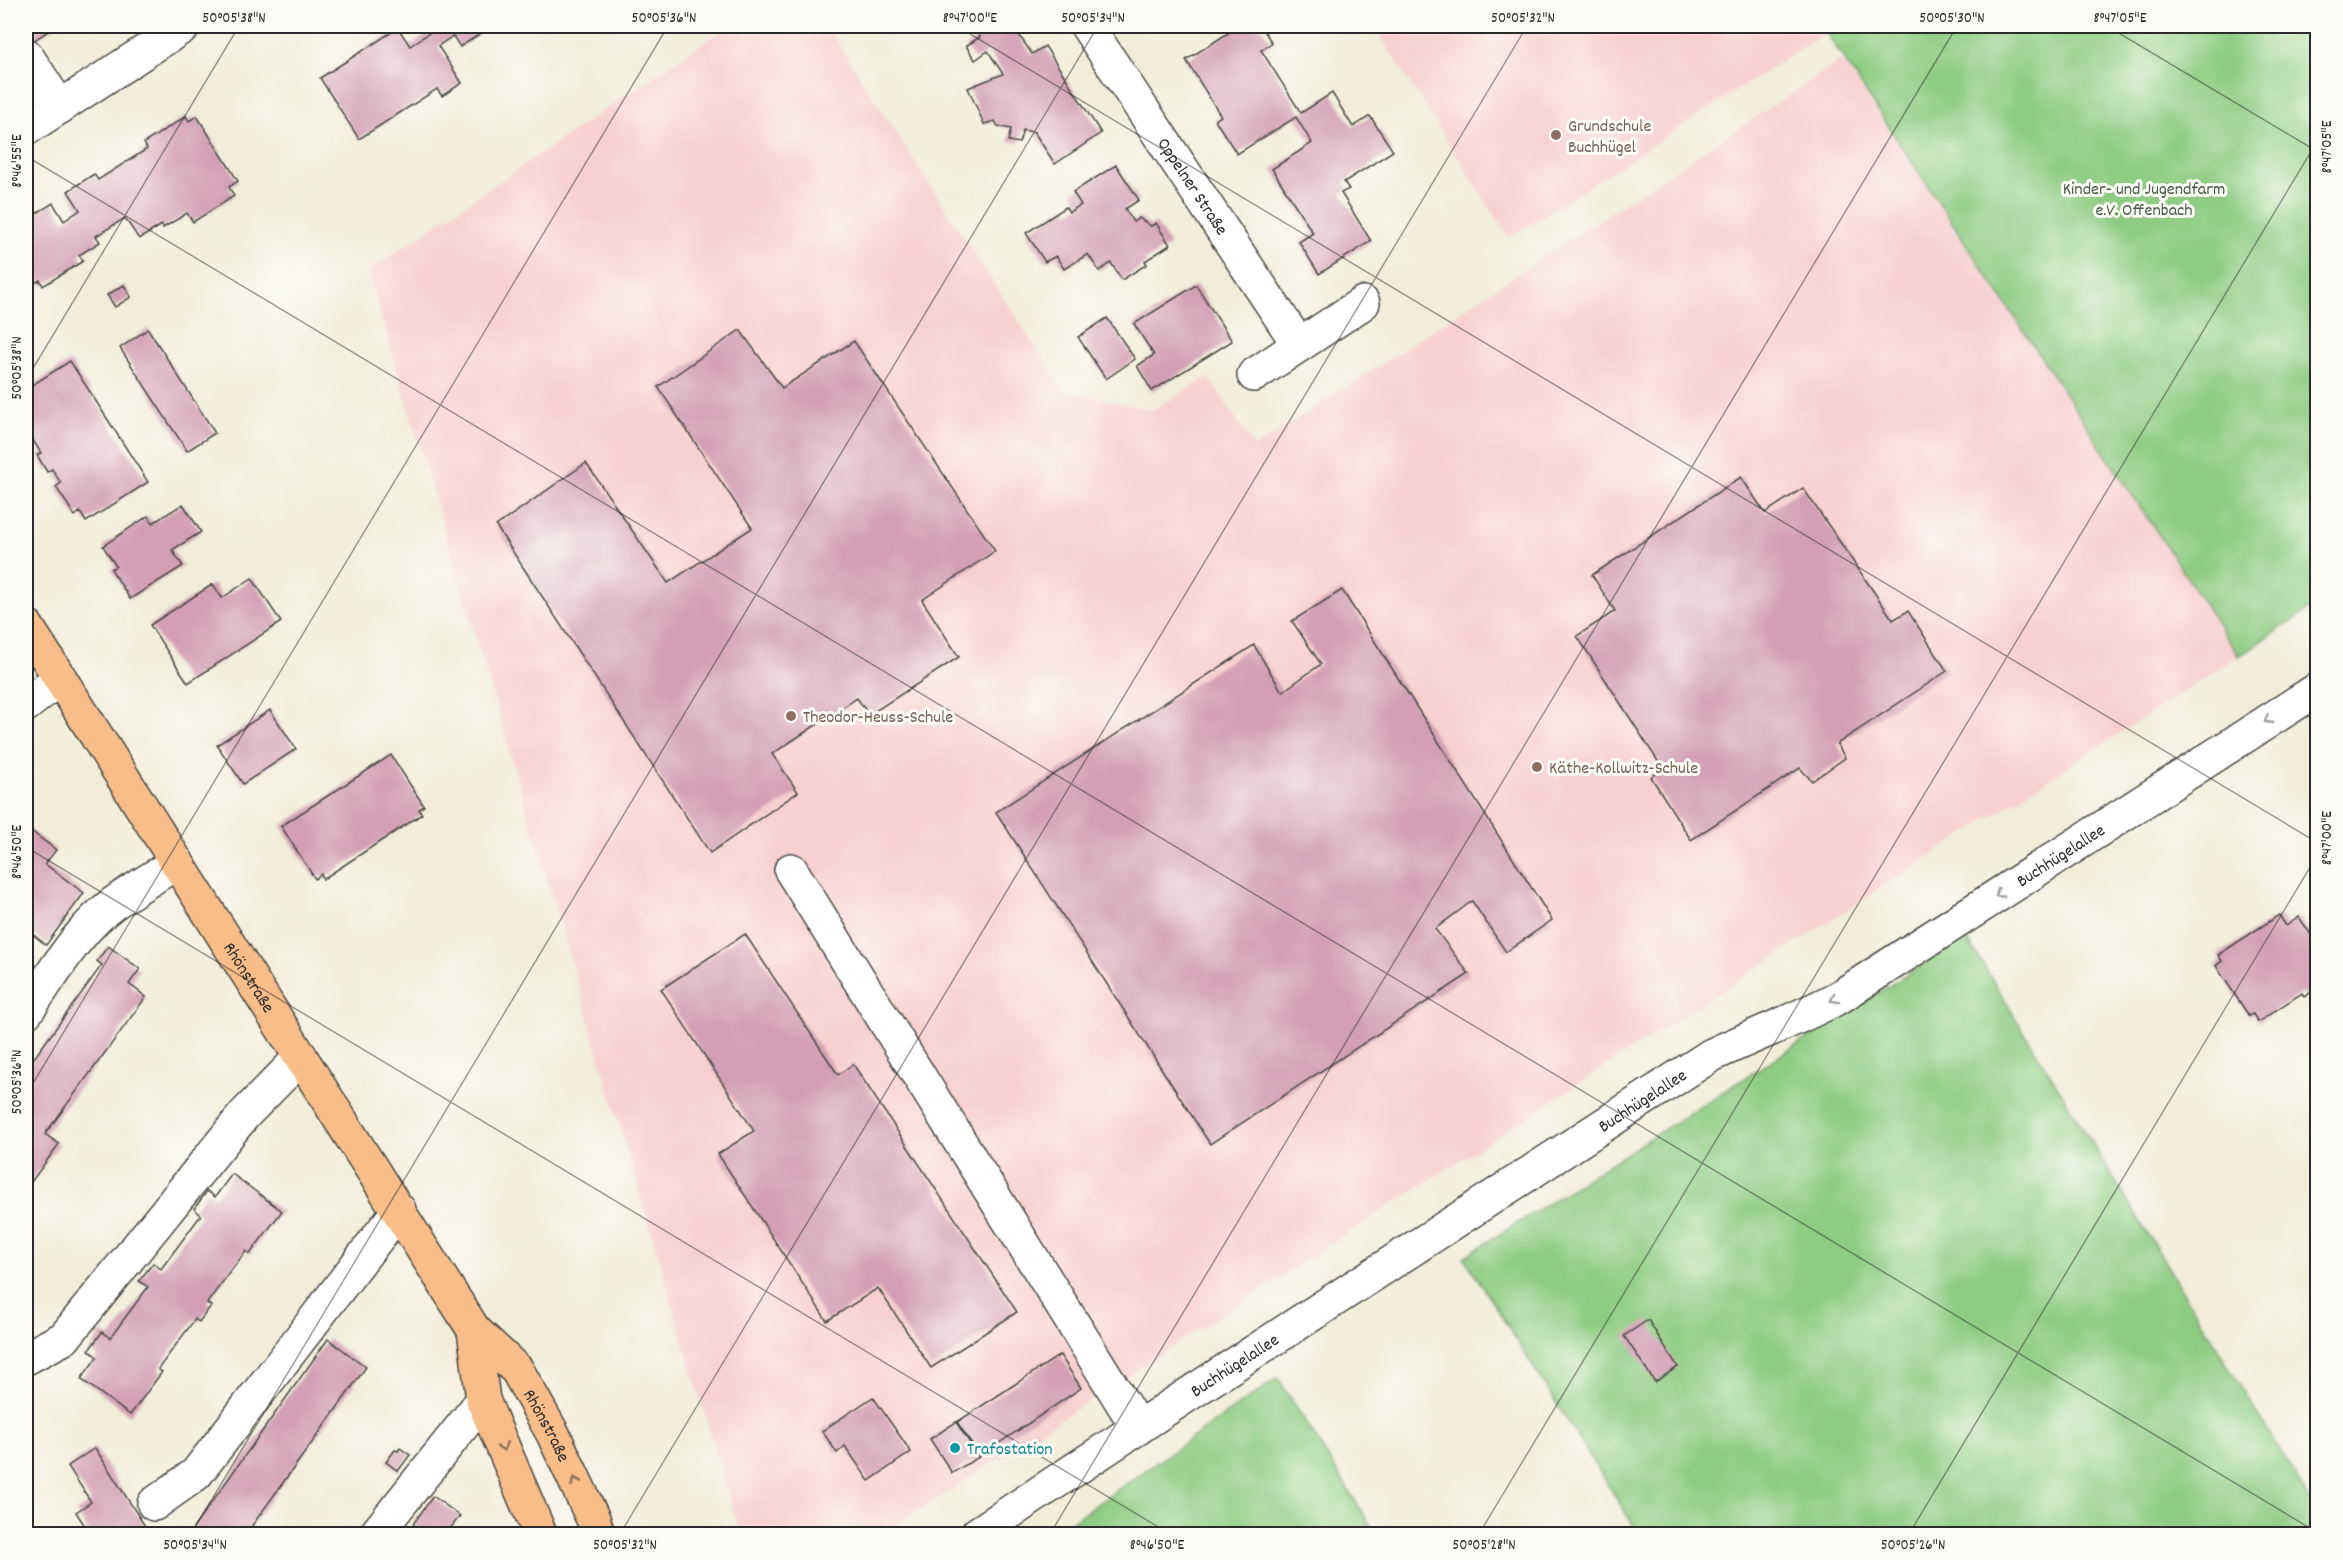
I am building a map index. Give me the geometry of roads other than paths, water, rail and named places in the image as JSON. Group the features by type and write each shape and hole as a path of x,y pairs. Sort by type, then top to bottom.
{"main road":[{"name":"Rhönstraße","path":"26,625 474,1330 517,1370 553,1434 598,1534"},
{"name":"Rhönstraße","path":"474,1330 483,1400 540,1534"}],"street":[{"path":"26,129 184,26"},
{"name":"Oppelner Straße","path":"1087,26 1299,345"},
{"path":"26,55 60,107"},
{"path":"1254,375 1363,303"},
{"path":"26,705 60,678"},
{"name":"Buchhügelallee","path":"977,1534 1710,1056 1812,1012 1841,996 2318,688"},
{"path":"26,1012 91,925 114,904 177,862"},
{"path":"791,870 1138,1428"},
{"path":"26,1358 64,1338 244,1115 301,1057"},
{"path":"154,1504 196,1474 399,1210"},
{"path":"376,1534 483,1400"}],"place":[{"name":"Grundschule Buchhügel","path":"1556,135"},
{"name":"Theodor-Heuss-Schule","path":"791,716"},
{"name":"Käthe-Kollwitz-Schule","path":"1537,767"},
{"name":"Trafostation","path":"955,1448"}],"park label":[{"name":"Kinder- und Jugendfarm e.V. Offenbach","path":"2144,198"}]}
